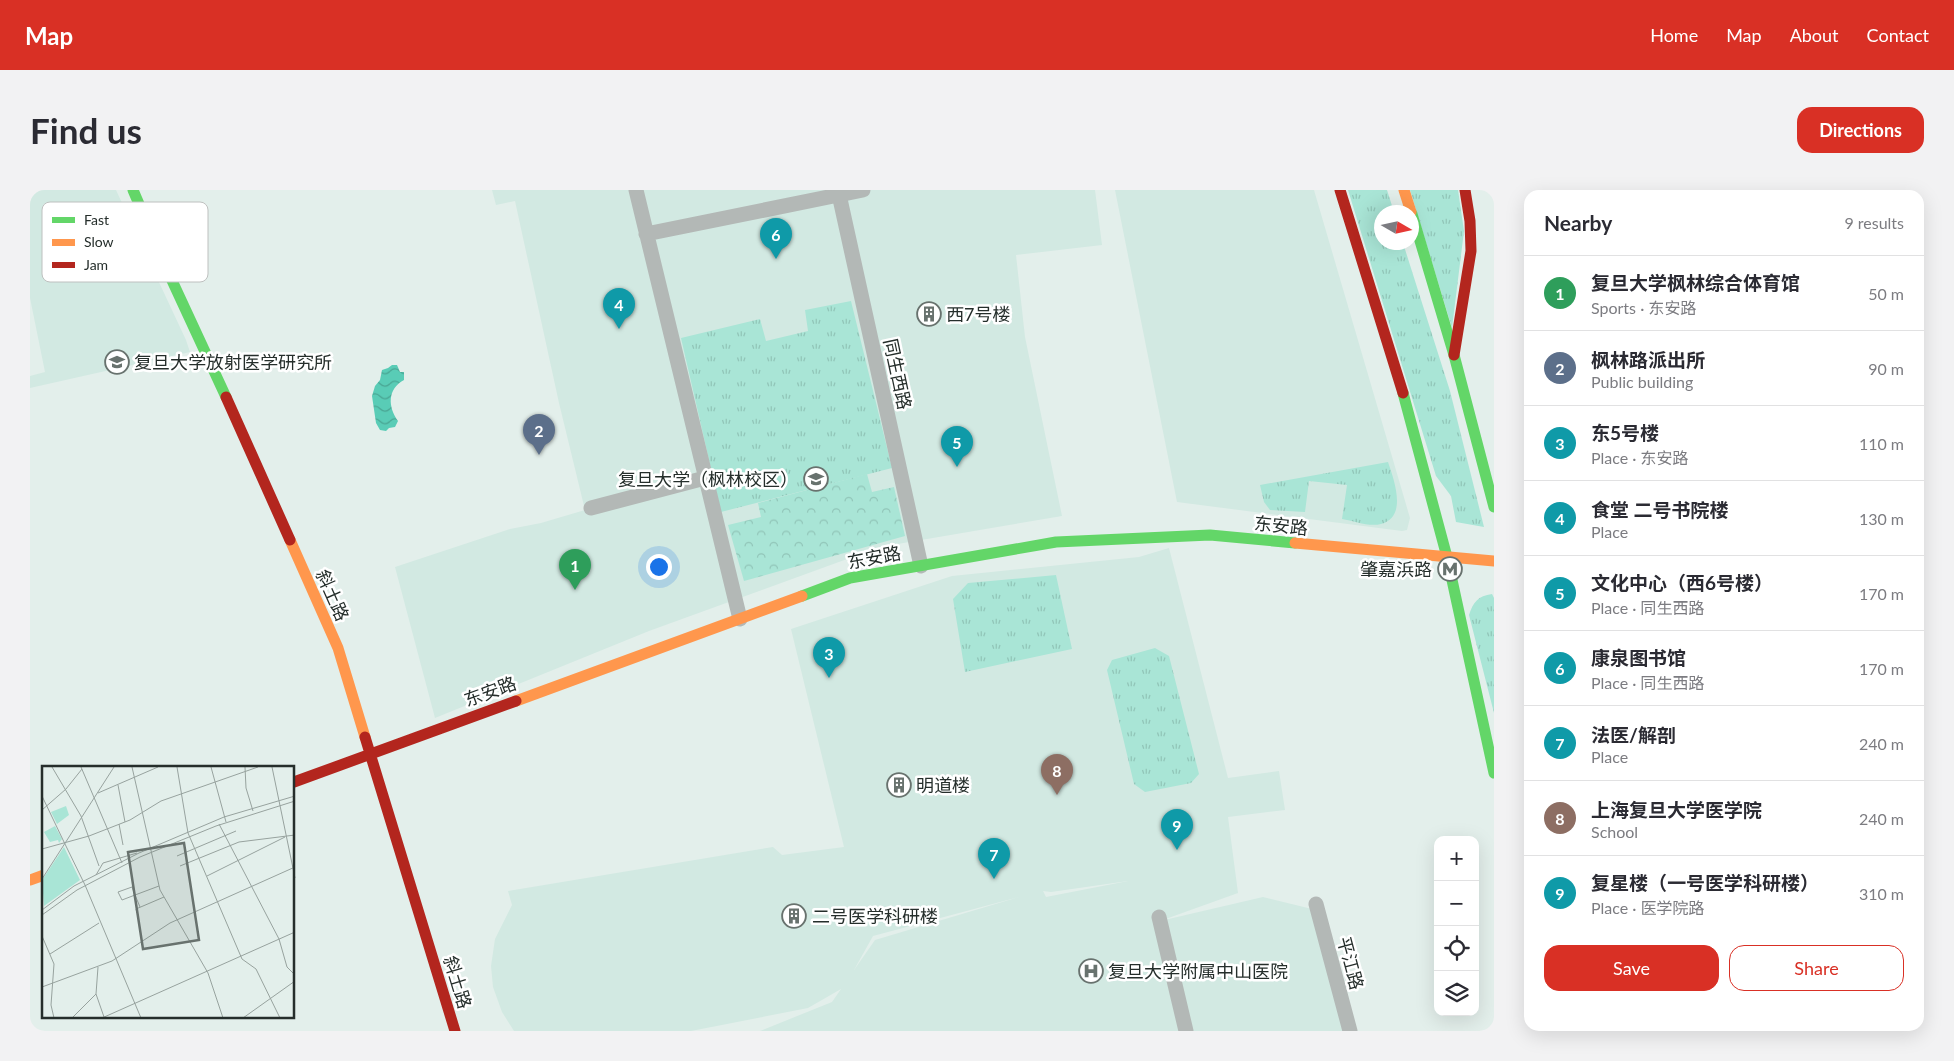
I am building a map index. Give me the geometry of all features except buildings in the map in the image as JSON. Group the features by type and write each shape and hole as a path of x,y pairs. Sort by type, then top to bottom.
{"main road":[{"name":"斜土路","path":"133,190 138,202"},
{"path":"1340,190 1394,361 1447,557 1494,773"},
{"path":"1404,190 1409,205"},
{"path":"1454,356 1471,251 1470,221 1465,190"},
{"path":"1419,240 1454,356 1494,507"},
{"name":"斜土路","path":"173,282 242,430 338,648 455,1031"},
{"name":"东安路","path":"295,782 850,578 1056,542 1210,535 1494,561"},
{"path":"30,880 42,876"}],"street":[{"path":"636,190 704,478 740,618"},
{"path":"646,234 839,193 863,190"},
{"name":"同生西路","path":"839,193 921,566"},
{"path":"591,508 704,478"},
{"name":"平江路","path":"1316,904 1350,1031"},
{"path":"1159,917 1186,1031"}],"shaded area":[{"path":"30,190 116,190 122,202 42,202 42,282 159,282 190,352 30,388 30,376 45,372 30,298"},
{"name":"复旦大学（枫林校区）","path":"492,190 1095,190 1102,245 1016,255 1025,337 1062,516 880,547 649,631 435,718 395,567 510,529 541,523 585,510 559,403 515,201 496,205"},
{"path":"1115,190 1314,190 1410,518 1407,530 1402,531 1177,502"},
{"path":"1169,548 1228,778 1279,771 1285,810 1228,817 1238,893 1160,921 1263,897 1312,909 1345,1031 760,1031 832,1002 841,989 808,1008 691,1031 514,1031 502,1012 493,987 491,966 495,939 512,905 508,891 773,847 782,855 844,847 791,629 952,576 1139,557","holes":["1128,881 1046,897 1043,891 1051,892","1019,897 875,940 854,970 873,936"]}],"green space":[{"path":"1348,190 1387,190 1392,205 1374,205 1374,250 1405,250 1450,391 1484,527 1456,522 1451,496 1436,476"},
{"path":"1410,190 1458,190 1464,231 1452,328 1419,220 1419,205 1415,205"},
{"path":"851,301 892,468 721,512 681,338 760,319 766,341 808,331 805,310"},
{"path":"1388,462 1396,488 1397,506 1389,520 1381,524 1367,524 1342,519 1347,485 1309,481 1305,512 1270,510 1264,502 1260,485"},
{"path":"867,474 872,492 894,487 905,536 744,581 728,525 761,517 758,503"},
{"path":"1056,575 1072,649 965,672 953,599 968,583"},
{"path":"1492,594 1494,598 1494,713 1469,615 1477,600"},
{"path":"1155,648 1169,656 1199,774 1191,783 1145,792 1134,784 1107,670 1112,660"}],"water":[{"path":"392,365 397,365 400,372 404,372 404,380 394,388 391,399 392,410 398,421 395,427 389,428 386,431 380,430 376,423 372,396 375,386 380,380 382,370"}],"traffic: fast":[{"path":"133,190 138,202"},
{"path":"1419,238 1454,355 1494,507"},
{"path":"173,282 226,397"},
{"path":"1403,393 1447,557 1494,773"},
{"path":"802,596 850,578 1056,542 1210,535 1295,543"}],"traffic: slow":[{"path":"1404,190 1409,205"},
{"path":"290,540 338,648 365,737"},
{"path":"1295,543 1494,561"},
{"path":"516,701 802,596"},
{"path":"30,880 42,876"}],"traffic: jam":[{"path":"1340,190 1403,393"},
{"path":"1454,355 1471,251 1470,221 1465,190"},
{"path":"226,397 290,540"},
{"path":"295,782 516,701"},
{"path":"365,737 455,1031"}],"place":[{"name":"康泉图书馆","path":"776,259"},
{"name":"西7号楼","path":"929,314"},
{"name":"食堂 二号书院楼","path":"619,329"},
{"name":"复旦大学放射医学研究所","path":"117,362"},
{"name":"枫林路派出所","path":"539,455"},
{"name":"文化中心（西6号楼）","path":"957,467"},
{"name":"复旦大学（枫林校区）","path":"816,479"},
{"name":"肇嘉浜路","path":"1450,569"},
{"name":"复旦大学枫林综合体育馆","path":"575,590"},
{"name":"东5号楼","path":"829,678"},
{"name":"明道楼","path":"899,785"},
{"name":"上海复旦大学医学院","path":"1057,795"},
{"name":"复星楼（一号医学科研楼）","path":"1177,850"},
{"name":"法医/解剖","path":"994,879"},
{"name":"二号医学科研楼","path":"794,916"},
{"name":"复旦大学附属中山医院","path":"1091,971"}]}
